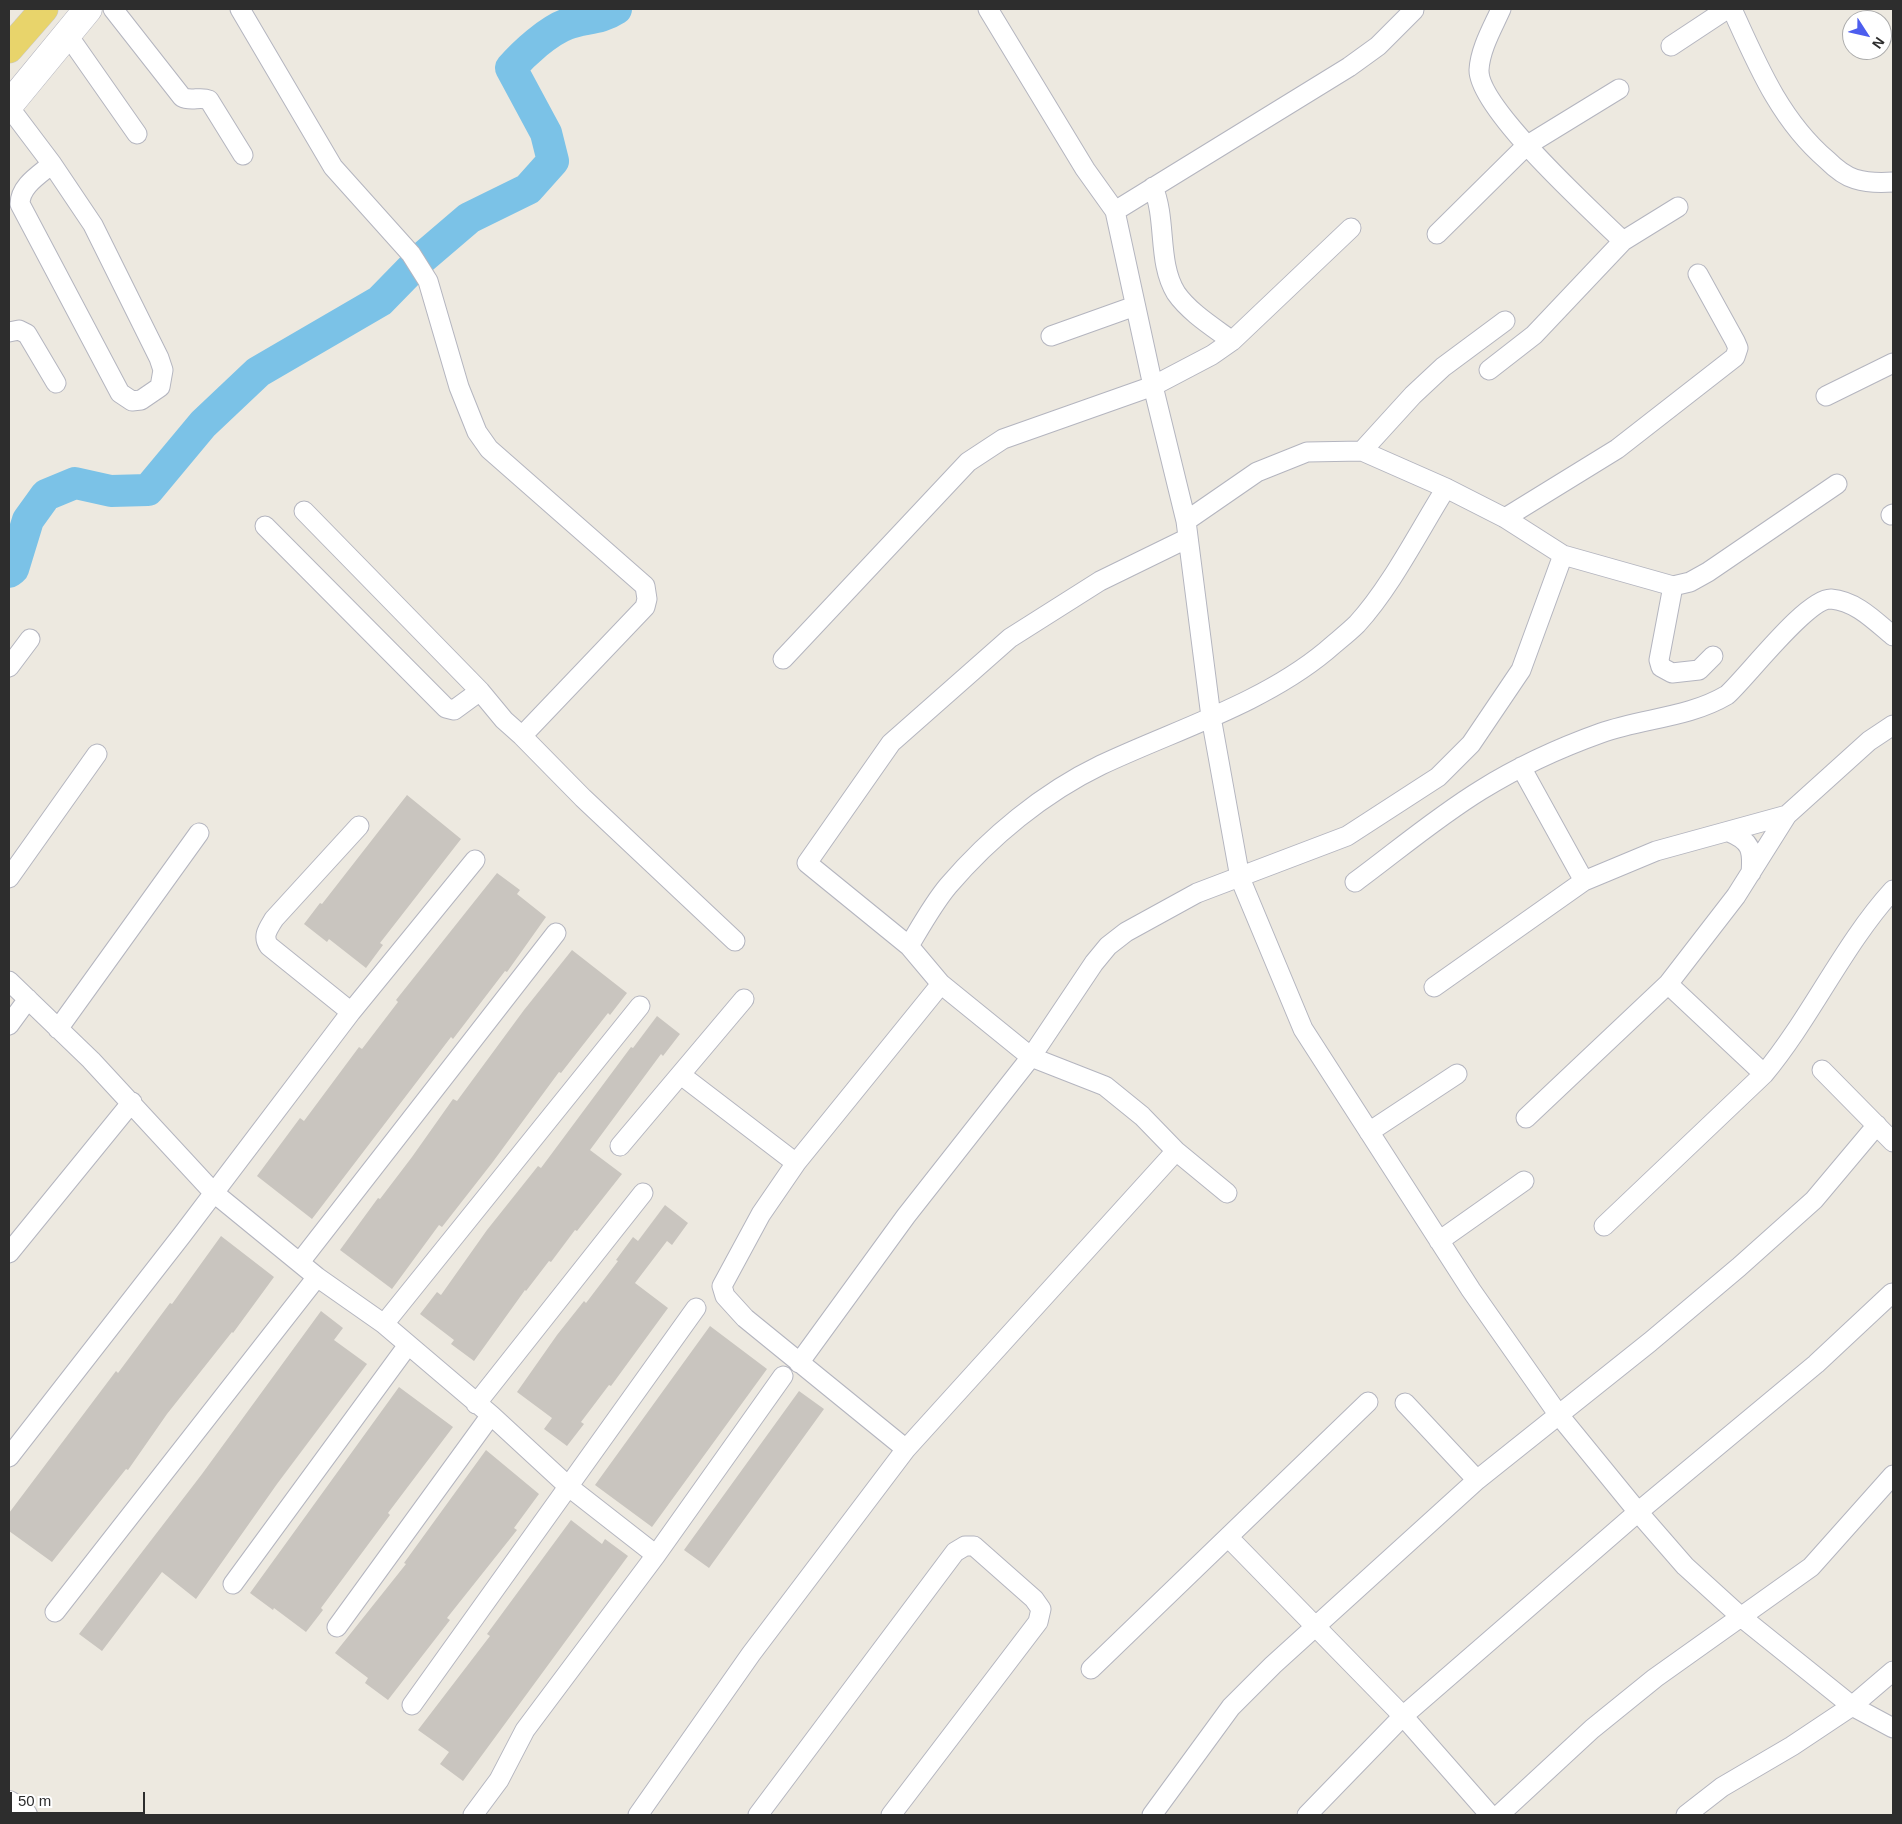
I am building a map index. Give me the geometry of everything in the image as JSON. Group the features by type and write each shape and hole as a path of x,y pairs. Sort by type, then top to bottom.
{"main road":[{"path":"9,49 44,9"},
{"path":"9,106 88,9"}],"street":[{"path":"113,9 182,97 188,100 204,98 209,100 243,155"},
{"path":"240,9 333,167 411,254 428,281 459,388 477,432 489,449 645,586 647,599 644,607 522,736"},
{"path":"988,9 1085,169 1115,211 1152,386 1187,529 1211,717 1240,878 1303,1029 1471,1290 1558,1414 1638,1512 1686,1566 1740,1616 1852,1706 1893,1728"},
{"path":"1501,9 1482,54 1480,79 1484,90 1526,146 1623,241"},
{"path":"1671,46 1727,9"},
{"path":"1732,9 1780,107 1814,150 1834,168 1854,179 1876,183 1893,182"},
{"path":"1115,211 1378,46 1414,10"},
{"path":"67,34 137,134"},
{"path":"1437,234 1526,146 1619,89"},
{"path":"9,106 52,164 93,225 159,358 163,370 160,387 141,400 132,401 120,394 20,204 20,198 25,187 52,164"},
{"path":"1153,187 1160,203 1169,274 1176,292 1192,310 1232,341"},
{"path":"1489,370 1534,335 1623,241 1678,207"},
{"path":"783,659 968,462 1003,438 1152,386 1212,355 1232,341 1351,228"},
{"path":"1505,518 1618,449 1735,357 1738,348 1735,340 1698,274"},
{"path":"1051,336 1136,306"},
{"path":"1362,451 1413,395 1443,367 1505,321"},
{"path":"9,332 19,330 27,334 56,383"},
{"path":"1826,396 1893,363"},
{"path":"1227,1192 1176,1152 1142,1116 1105,1086 1031,1057 941,984 909,946 807,863 891,743 1010,638 1187,529 1257,472 1307,452 1362,451 1446,488 1505,518 1563,555 1673,586 1690,582 1708,572 1837,484"},
{"path":"909,946 947,887 997,836 1045,798 1099,766 1211,717 1286,679 1325,652 1357,624 1388,582 1446,488"},
{"path":"304,511 480,691 504,720 583,798 735,941"},
{"path":"265,526 446,708 454,710 480,691"},
{"path":"799,1363 906,1216 1031,1057 1094,963 1108,946 1126,932 1198,893 1347,836 1438,777 1471,744 1521,670 1563,555"},
{"path":"1673,586 1659,660 1661,667 1672,673 1699,670 1713,656"},
{"path":"1355,882 1480,791 1521,767 1602,733 1685,713 1715,702 1727,695 1741,682 1796,620 1814,604 1821,601 1834,600 1856,607 1893,636"},
{"path":"9,667 30,639"},
{"path":"1526,1118 1668,984 1693,954 1751,873 1787,815 1869,741 1893,725"},
{"path":"9,878 97,754"},
{"path":"1521,767 1584,881"},
{"path":"1434,987 1584,881 1656,851 1787,815"},
{"path":"351,1012 269,946 265,936 274,919 359,826"},
{"path":"58,1029 199,832"},
{"path":"1729,832 1741,836 1751,850 1751,873"},
{"path":"9,1457 351,1012 475,860"},
{"path":"1604,1226 1764,1074 1783,1051 1862,932 1893,890"},
{"path":"300,1262 556,933"},
{"path":"9,981 132,1102 213,1192 317,1276 384,1324 483,1409 569,1487 656,1556"},
{"path":"906,1449 745,1318 725,1296 722,1286 761,1214 796,1163 941,984"},
{"path":"1668,984 1764,1074"},
{"path":"9,1025 28,999"},
{"path":"620,1146 744,999"},
{"path":"384,1324 640,1006"},
{"path":"1822,1070 1893,1142"},
{"path":"1369,1132 1457,1074"},
{"path":"680,1075 796,1163"},
{"path":"9,1253 132,1102"},
{"path":"1152,1815 1231,1706 1316,1625 1477,1480 1650,1342 1807,1206 1877,1125"},
{"path":"638,1815 751,1654 906,1449 1176,1152"},
{"path":"1439,1241 1524,1180"},
{"path":"337,1627 483,1409 643,1193"},
{"path":"55,1612 317,1276"},
{"path":"1307,1815 1403,1716 1638,1512 1816,1364 1892,1294"},
{"path":"412,1705 696,1308"},
{"path":"233,1584 408,1345"},
{"path":"473,1815 500,1780 525,1730 656,1556 783,1376"},
{"path":"1091,1669 1368,1402"},
{"path":"1405,1403 1477,1480"},
{"path":"1499,1815 1592,1729 1655,1678 1818,1561 1893,1474"},
{"path":"1228,1537 1403,1716 1490,1815"},
{"path":"758,1815 955,1552 965,1546 974,1546 1034,1598 1041,1609 1038,1622 891,1815"},
{"path":"1686,1815 1722,1787 1792,1746 1852,1706 1893,1671"}],"building":[{"path":"407,795 461,839 380,943 383,945 366,968 329,939 327,942 304,924 320,903 322,904"},
{"path":"497,873 520,890 517,894 546,917 507,972 505,971 453,1039 451,1037 312,1219 257,1176 300,1118 304,1121 359,1047 362,1049 398,1002 396,1000"},
{"path":"572,950 627,993 610,1015 608,1013 561,1073 559,1072 492,1163 442,1227 439,1225 392,1289 340,1250 378,1198 380,1199 412,1157 453,1099 457,1101 524,1010"},
{"path":"657,1016 680,1034 663,1056 661,1054 590,1150 622,1174 577,1231 575,1230 551,1262 549,1261 525,1290 474,1361 451,1344 454,1340 420,1314 437,1292 441,1295 487,1230 538,1166 541,1168 631,1047 633,1048"},
{"path":"665,1205 688,1223 672,1245 667,1241 635,1283 668,1308 611,1386 609,1385 581,1422 584,1424 567,1446 544,1429 552,1418 517,1392 557,1335 584,1301 586,1303 618,1261 616,1260 633,1237 638,1241"},
{"path":"221,1236 274,1277 233,1333 167,1414 128,1470 126,1469 52,1562 9,1531 9,1513 116,1371 118,1373 170,1303 172,1304"},
{"path":"321,1311 343,1328 334,1340 367,1364 277,1484 196,1599 162,1572 102,1651 79,1634 202,1474"},
{"path":"710,1326 767,1369 652,1527 595,1485"},
{"path":"399,1387 453,1427 388,1513 390,1515 321,1608 323,1610 306,1632 250,1593"},
{"path":"799,1391 824,1409 709,1568 684,1550"},
{"path":"486,1450 539,1494 514,1528 517,1530 447,1618 450,1620 388,1700 365,1683 368,1678 335,1653 406,1564 404,1563"},
{"path":"571,1520 602,1544 605,1539 628,1556 463,1781 440,1764 449,1752 418,1730 490,1636 487,1634"}],"waterway":[{"path":"9,572 13,569 28,520 46,495 75,483 111,491 148,490 203,424 258,372 380,301 421,259 469,218 528,189 553,161 546,133 511,68 537,43 560,27 573,22 598,17 616,9"}]}
